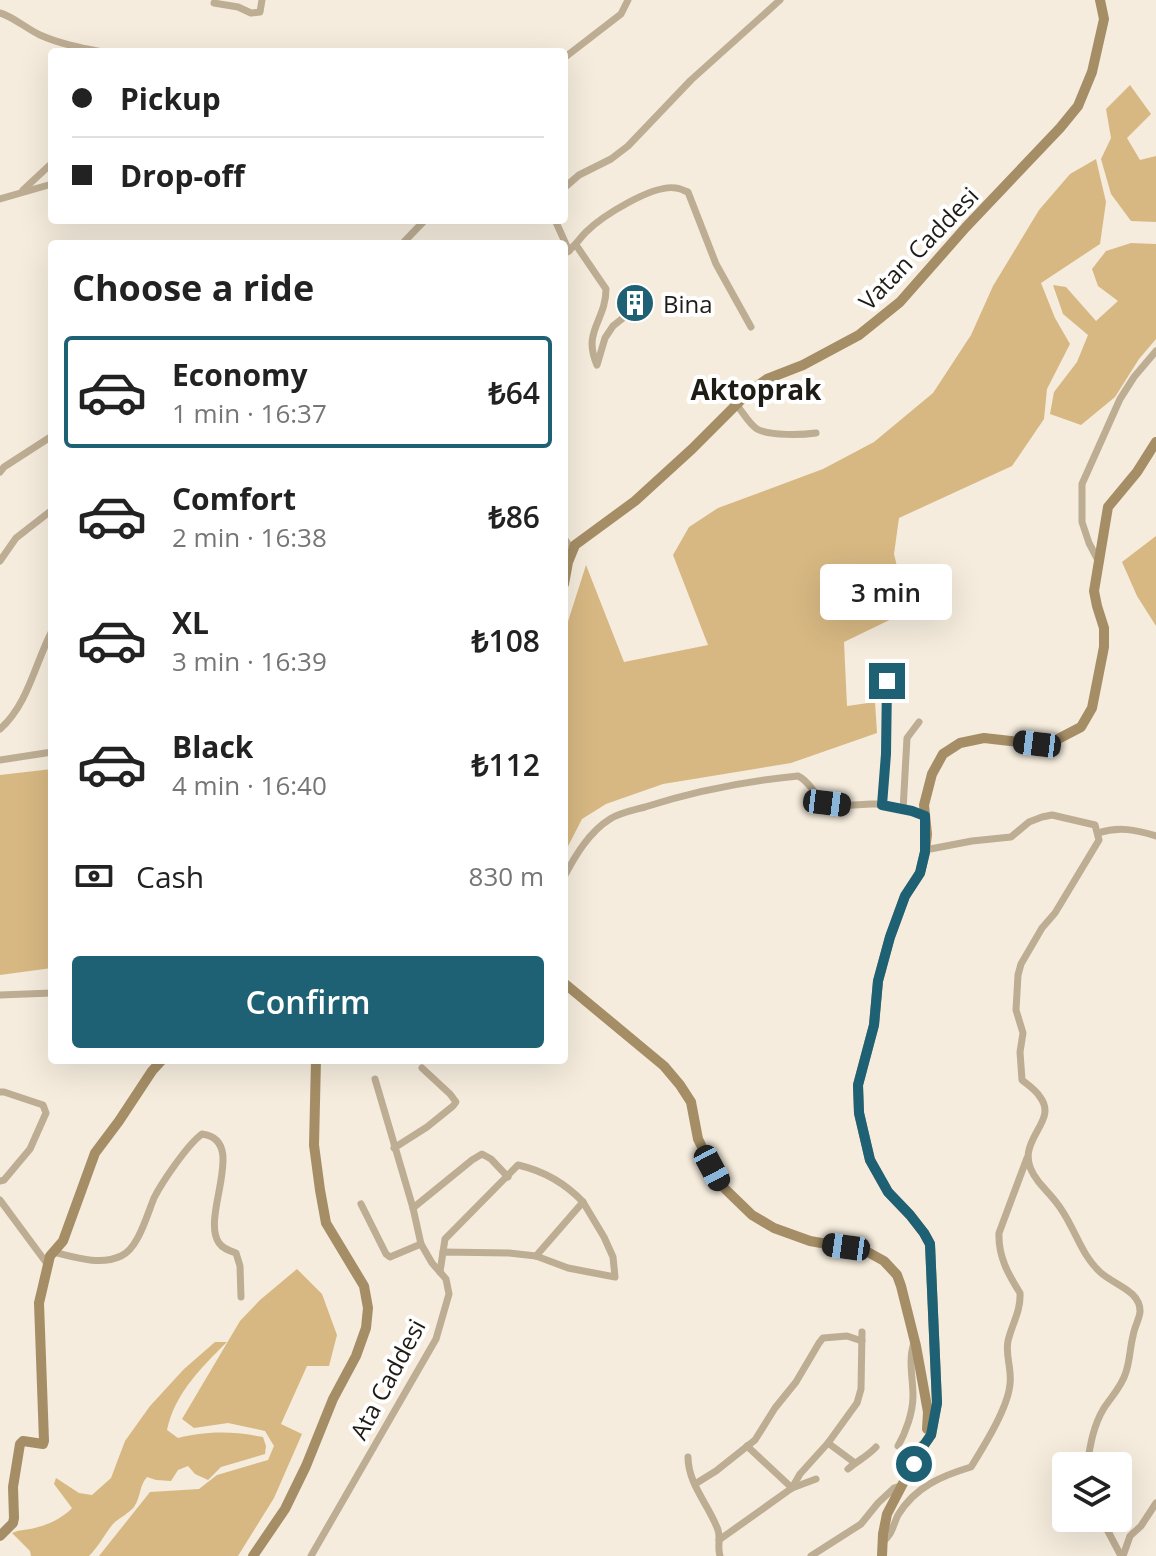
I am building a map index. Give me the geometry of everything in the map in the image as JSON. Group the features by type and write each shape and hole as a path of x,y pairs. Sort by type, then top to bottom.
{"street":[{"path":"214,3 238,7 251,13 260,12 262,0"},
{"path":"568,55 621,14 628,0"},
{"path":"568,185 628,146 691,80 780,0"},
{"name":"Vatan Caddesi","path":"568,543 635,501 736,404 767,379 803,365 859,335 900,302 1078,106 1099,45 1104,19 1100,0"},
{"path":"0,13 55,41 86,48"},
{"path":"21,192 48,167"},
{"path":"0,199 48,185"},
{"path":"628,314 613,326 605,338 597,365 591,338 604,309 606,289 570,250 585,233 615,209 646,195 678,187 688,192 716,264 751,327"},
{"path":"406,240 421,224"},
{"path":"1100,564 1082,522 1082,484 1120,399 1156,351"},
{"path":"736,404 755,428 797,436 816,433"},
{"path":"1,469 48,439"},
{"path":"922,1448 931,1435 937,1403 930,1244 910,1215 888,1192 870,1160 859,1113 858,1085 874,1025 878,981 905,896 920,873 925,850 924,805 932,774 943,754 960,743 984,738 1037,744 1058,739 1081,727 1092,708 1104,647 1104,628 1094,591 1108,507 1137,472 1156,442"},
{"path":"0,561 16,538 48,513"},
{"path":"0,729 8,723 21,702 48,640"},
{"path":"882,805 887,681"},
{"path":"903,810 907,738 919,722"},
{"path":"0,760 48,753"},
{"path":"568,869 596,830 611,817 703,791 798,776 827,803 882,805 925,816"},
{"path":"882,1542 888,1539 897,1518 918,1491 937,1479 971,1467 994,1428 1010,1386 1008,1342 1019,1311 1020,1293 1006,1272 998,1242 999,1233 1030,1142 1045,1113 1040,1097 1022,1080 1023,1033 1016,1010 1018,975 1032,944 1055,913 1099,840 1095,825 1052,815 1029,822 1011,837 925,850"},
{"path":"1098,833 1127,829 1156,836"},
{"path":"568,986 664,1066 680,1085 691,1102 698,1139 721,1185 752,1215 774,1228 810,1241 866,1251 897,1275 915,1341 928,1412 922,1448 887,1514 882,1556"},
{"path":"0,995 48,993"},
{"path":"0,1536 13,1523 13,1487 20,1444 23,1441 40,1444 44,1441 39,1303 48,1265 53,1252 63,1241 95,1153 158,1064"},
{"path":"253,1556 285,1509 366,1328 368,1308 364,1286 326,1223 314,1145 316,1064"},
{"path":"394,1148 427,1127 456,1102 422,1068"},
{"name":"Ata Caddesi","path":"311,1556 436,1339 449,1294 446,1279 421,1244 375,1079"},
{"path":"0,1092 43,1105 46,1113 30,1149 0,1181"},
{"path":"53,1252 92,1260 111,1259 130,1250 155,1196 190,1145 202,1134 212,1135 221,1145 223,1159 214,1225 218,1243 236,1253 240,1266 241,1297"},
{"path":"413,1208 482,1154 508,1177"},
{"path":"1027,1158 1034,1176 1061,1208 1086,1256 1102,1275 1134,1296 1139,1305 1140,1315 1127,1370 1120,1387 1103,1410 1093,1433 1090,1452"},
{"path":"440,1272 443,1252 445,1239 518,1165 557,1180 583,1202 613,1257 615,1277 568,1268 536,1256 443,1252"},
{"path":"0,1200 48,1265"},
{"path":"536,1256 583,1202"},
{"path":"361,1204 390,1257 421,1244"},
{"path":"695,1484 755,1440 823,1338 862,1336 860,1397 792,1488"},
{"path":"898,1446 914,1400 912,1351 915,1341"},
{"path":"828,1443 852,1466 876,1447"},
{"path":"747,1446 792,1488"},
{"path":"688,1457 688,1470 719,1533 720,1556"},
{"path":"719,1540 792,1488 816,1479"},
{"path":"811,1556 853,1530 894,1488 903,1485"},
{"path":"1122,1556 1130,1536 1141,1526 1156,1503"},
{"path":"1109,1532 1122,1556"}],"shaded area":[{"path":"1130,85 1151,114 1127,138 1140,160 1156,156 1156,222 1131,221 1111,194 1101,159 1111,138 1106,109"},
{"path":"1096,159 1106,202 1100,244 1041,283 1070,344 1047,389 1044,419 1012,466 899,518 894,554 908,611 844,642 847,706 875,702 877,733 791,763 663,784 606,804 582,819 568,846 568,621 586,565 624,662 708,645 673,555 689,527 718,508 823,469 874,442 933,393 971,335 993,286 1039,210 1070,174"},
{"path":"1131,243 1156,244 1156,339 1115,397 1081,425 1050,414 1054,392 1077,362 1088,335 1063,314 1053,285 1066,287 1096,321 1118,301 1098,286 1092,269 1106,251"},
{"path":"1156,536 1156,626 1137,596 1122,562"},
{"path":"48,769 48,969 0,975 0,775"},
{"path":"297,1269 322,1294 337,1335 329,1366 307,1366 281,1424 302,1434 274,1498 238,1556 99,1556 150,1492 199,1489 217,1475 268,1460 274,1446 265,1431 228,1423 194,1428 182,1419 240,1321"},
{"path":"215,1342 227,1342 183,1393 167,1430 178,1438 220,1433 263,1437 265,1454 221,1467 208,1480 195,1474 188,1466 178,1470 171,1481 147,1477 134,1507 113,1524 89,1556 31,1556 30,1551 12,1533 47,1524 72,1508 54,1484 56,1478 79,1493 92,1495 111,1478 125,1441 150,1406 184,1369"}],"place":[{"name":"Bina","path":"635,303"}],"district":[{"name":"Aktoprak","path":"756,389"}],"route":[{"path":"887,681 882,805 925,816 927,834 920,873 905,896 890,937 878,981 874,1025 858,1085 859,1113 870,1160 888,1192 910,1215 930,1244 937,1403 931,1435 914,1464"}]}
